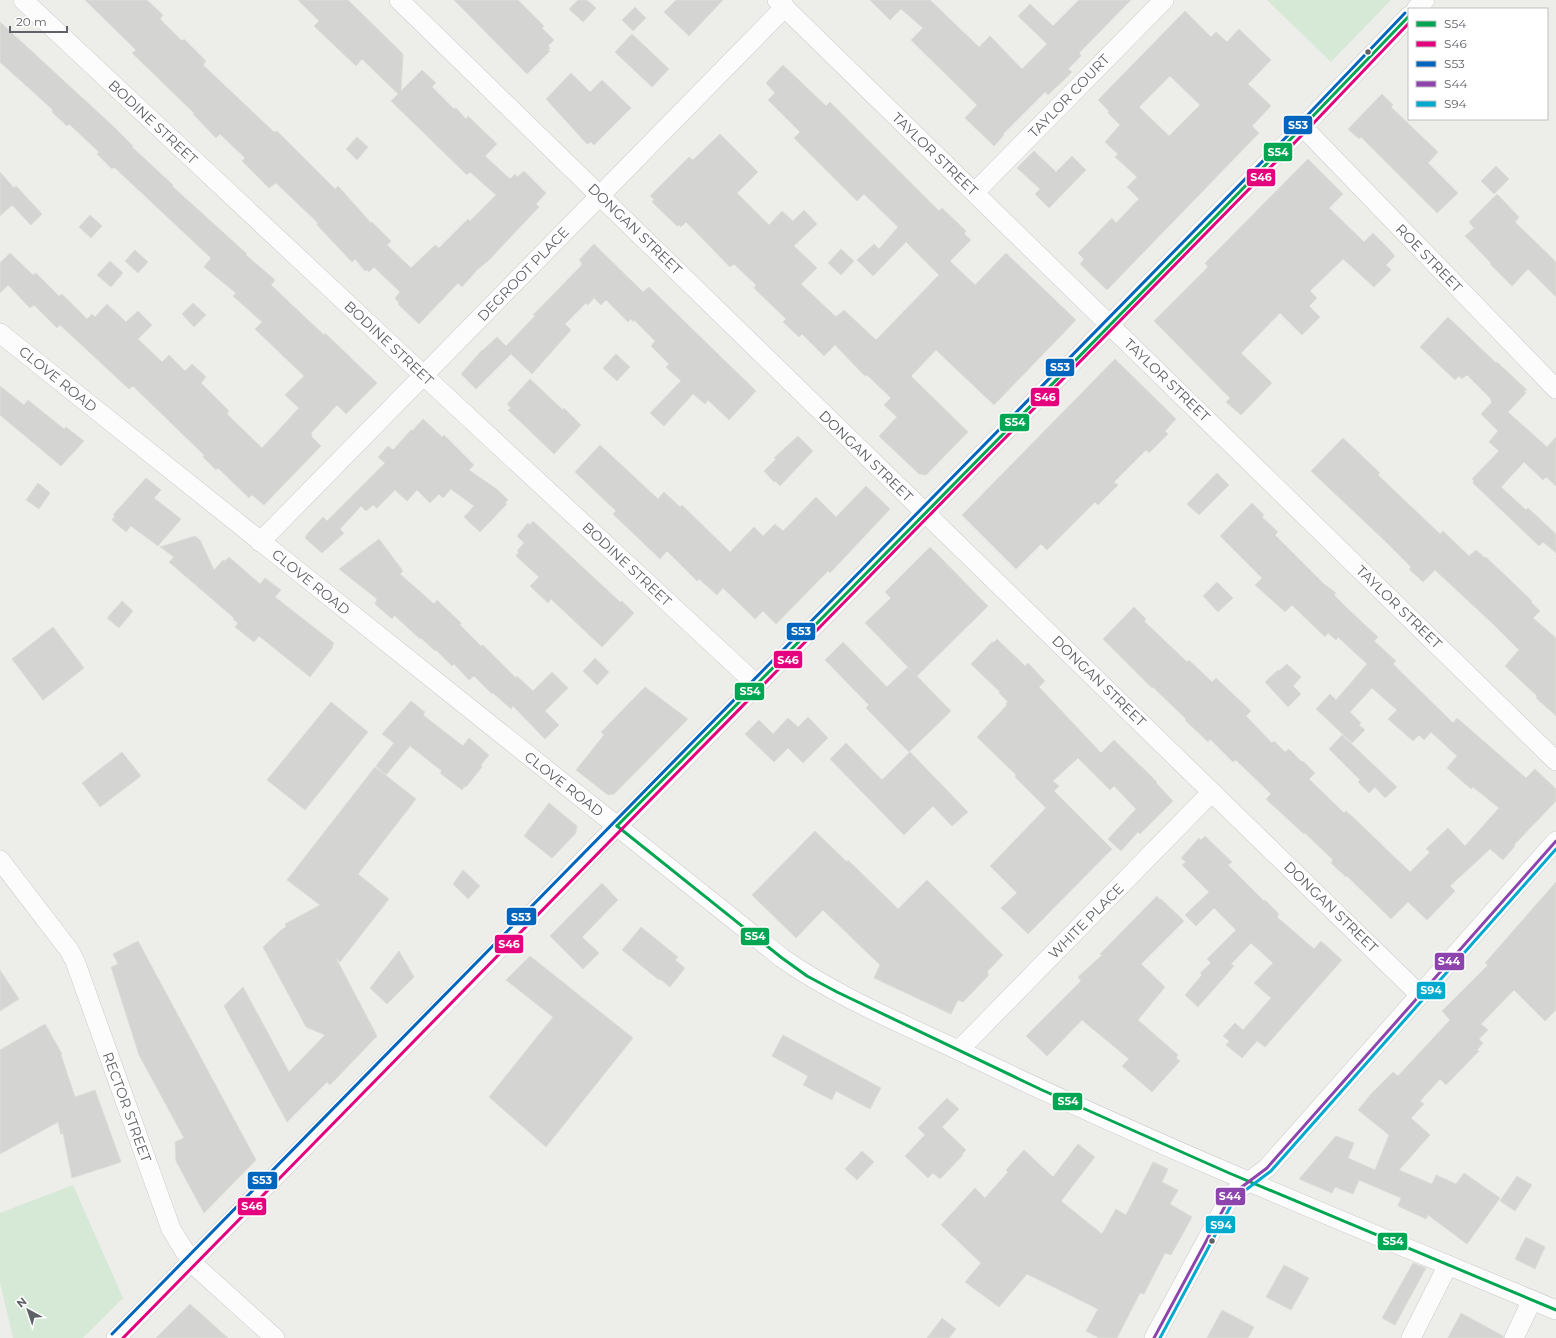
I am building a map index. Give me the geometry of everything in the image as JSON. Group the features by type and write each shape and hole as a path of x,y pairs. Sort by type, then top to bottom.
{"street":[{"name":"BODINE STREET","path":"23,0 424,376 757,685"},
{"name":"DONGAN STREET","path":"399,0 1420,995"},
{"name":"TAYLOR COURT","path":"975,192 1164,0"},
{"name":"DEGROOT PLACE","path":"260,542 600,196 781,4"},
{"name":"TAYLOR STREET","path":"781,4 1556,761"},
{"path":"116,1338 192,1263 617,826 926,513 1303,127 1408,17"},
{"name":"ROE STREET","path":"1303,127 1556,389"},
{"name":"CLOVE ROAD","path":"0,333 782,958 807,976 1042,1090 1248,1181 1556,1310"},
{"name":"WHITE PLACE","path":"959,1050 1212,792"},
{"path":"1154,1338 1231,1195 1267,1168 1556,841"},
{"name":"RECTOR STREET","path":"0,860 69,950 75,961 171,1228 192,1263 275,1338"},
{"path":"1411,1338 1448,1265"},
{"path":"1514,1338 1532,1300"}],"green space":[{"path":"1267,0 1391,0 1331,62"},
{"path":"73,1185 123,1298 83,1338 13,1338 0,1282 0,1213"}],"building":[{"path":"85,0 147,0 163,15 160,19 182,41 184,39 206,61 203,65 274,132 277,131 335,189 338,186 371,223 372,222 391,241 387,245 411,268 435,245 439,248 468,219 470,221 496,195 470,172 467,175 391,101 398,94 362,59 356,66 314,26 319,21 298,0 348,0 403,54 401,91 422,70 436,83 432,87 454,109 456,108 466,119 468,116 497,144 485,156 510,179 515,174 517,177 524,171 546,193 536,204 539,207 489,260 477,270 462,287 458,283 419,324 398,304 399,303 395,298 400,292 374,267 369,272 367,270 365,271 355,259 352,262 317,225 318,223 276,183 269,188 242,161 245,158 220,134 216,138 193,114 194,113 132,53 136,50"},
{"path":"454,0 518,0 544,26 542,28 554,40 548,46 550,48 548,50 550,51 527,74"},
{"path":"578,0 587,0 596,8 583,22 569,9"},
{"path":"676,0 723,0 689,36 664,12"},
{"path":"870,0 930,0 979,47 990,36 1022,69 1047,44 1018,16 1030,4 1053,26 1079,0 1131,0 1079,53 1081,56 1068,69 1072,72 1048,95 1045,92 1003,134 1004,135 994,146 965,118 977,105 911,40 923,28 901,9 890,20"},
{"path":"635,7 646,18 633,31 622,20"},
{"path":"1185,11 1211,37 1216,32 1227,42 1239,29 1271,60 1248,84 1271,106 1252,126 1259,133 1107,290 1080,264 1084,259 1078,253 1112,218 1116,223 1139,199 1127,187 1137,177 1115,157 1118,154 1105,142 1120,125 1098,100","holes":["1170,76 1200,105 1169,136 1139,107"]},
{"path":"0,22 114,127 133,146 132,147 173,185 172,186 275,280 271,285 324,335 325,333 377,383 346,414 337,405 311,433 311,436 321,446 264,505 252,495 249,498 218,468 216,470 203,457 204,455 133,386 129,389 60,325 57,328 34,305 30,308 8,285 0,293 0,263 10,253 33,275 36,273 59,296 62,294 87,319 92,314 95,317 107,304 126,322 138,311 152,325 138,339 162,362 169,355 185,371 192,364 206,377 201,383 229,411 227,414 262,448 299,408 285,395 304,376 255,329 262,322 233,296 236,293 204,267 211,258 114,167 112,169 97,154 99,152 69,124 67,126 52,112 53,110 0,62"},
{"path":"632,34 669,69 652,87 615,52"},
{"path":"783,65 826,106 830,102 939,211 942,208 966,231 964,234 971,240 950,261 975,285 1006,253 1076,320 994,405 936,350 911,376 968,432 926,475 919,474 879,436 897,417 884,405 891,398 867,375 865,376 835,345 824,356 802,334 799,337 783,322 786,319 754,288 756,285 734,264 730,267 686,222 681,227 679,225 677,226 652,202 654,199 650,196 689,157 693,160 720,134 758,172 737,193 769,225 782,211 793,221 804,210 817,224 794,246 817,268 801,284 835,316 844,310 876,340 939,275 906,242 873,276 857,260 874,244 879,249 898,227 864,194 857,201 794,138 800,132 768,100 775,93 766,83"},
{"path":"571,73 590,92 602,80 631,108 594,145 591,142 587,144 546,99"},
{"path":"1382,94 1393,105 1391,107 1438,152 1428,163 1458,193 1437,213 1361,137 1359,139 1348,129"},
{"path":"357,137 368,147 357,160 346,149"},
{"path":"1034,151 1056,172 1072,156 1086,170 1049,208 1035,194 1040,189 1017,168"},
{"path":"1308,159 1343,194 1329,208 1364,242 1373,233 1395,256 1386,265 1391,270 1374,287 1343,259 1310,291 1317,298 1309,306 1320,317 1302,335 1280,313 1241,353 1272,383 1241,415 1226,402 1230,398 1154,321 1208,267 1205,263"},
{"path":"1496,166 1509,179 1494,194 1481,181"},
{"path":"0,172 14,188 16,186 42,214 31,225 12,205 0,216"},
{"path":"1497,194 1519,217 1515,222 1556,262 1556,297 1528,269 1512,286 1465,236 1474,228 1469,222"},
{"path":"90,215 102,226 91,238 79,227"},
{"path":"594,244 643,292 649,287 756,391 729,420 708,400 705,404 693,394 664,426 650,413 681,381 666,367 669,364 651,346 655,341 634,320 633,322 631,319 628,322 606,300 601,305 594,298 588,305 586,303 565,324 571,330 532,374 511,354 476,389 461,374 482,350 497,337 506,346 535,316 533,315 582,265 579,260"},
{"path":"841,249 854,261 841,275 828,263"},
{"path":"135,250 148,262 138,273 125,261"},
{"path":"110,261 123,273 111,287 97,275"},
{"path":"193,303 206,315 194,327 182,314"},
{"path":"1448,317 1496,363 1497,362 1527,390 1524,391 1526,393 1508,412 1547,447 1556,437 1556,486 1546,477 1543,480 1524,462 1501,487 1526,510 1528,508 1556,534 1556,553 1543,542 1539,546 1473,483 1474,481 1472,479 1499,451 1489,442 1498,431 1481,414 1492,402 1490,400 1491,399 1467,375 1462,379 1459,376 1455,380 1420,347"},
{"path":"616,354 630,367 617,381 603,368"},
{"path":"1115,359 1176,419 1165,431 1168,434 1149,453 1146,450 1114,482 1118,485 1098,505 1095,502 1047,550 1041,544 1016,569 962,515"},
{"path":"530,379 563,410 564,408 581,425 554,454 508,410 511,408 507,404"},
{"path":"0,386 24,405 28,400 64,429 66,427 84,441 61,466 0,415"},
{"path":"423,419 442,437 444,435 474,465 469,470 498,490 508,500 505,503 507,504 480,532 464,517 474,506 451,489 443,498 439,494 430,503 417,490 407,501 395,490 377,508 373,505 366,511 361,506 340,529 344,533 322,553 305,538 308,533 323,517 327,521 385,463 378,457 388,446 393,450"},
{"path":"798,436 813,451 780,486 764,471 776,459 774,458"},
{"path":"1343,438 1380,473 1378,475 1440,534 1443,531 1469,556 1476,550 1485,558 1486,557 1532,601 1531,602 1540,611 1533,618 1556,638 1556,716 1505,666 1519,650 1492,623 1435,570 1423,582 1409,569 1411,567 1384,540 1311,471"},
{"path":"600,445 658,499 664,492 680,507 682,505 730,552 754,527 763,536 775,524 783,531 816,497 836,517 866,486 890,509 830,573 828,571 776,624 763,611 755,619 723,588 717,595 699,579 697,581 667,551 660,559 613,514 616,511 575,472"},
{"path":"1217,473 1229,485 1199,515 1187,504"},
{"path":"146,478 161,490 154,498 181,519 158,546 131,526 126,532 112,520 115,516 113,515"},
{"path":"38,483 50,493 39,509 26,500"},
{"path":"1252,503 1264,515 1262,517 1278,532 1275,535 1324,584 1336,593 1334,595 1378,637 1374,641 1396,661 1393,664 1453,723 1457,718 1526,778 1535,769 1556,789 1556,801 1514,845 1515,846 1503,860 1490,849 1450,886 1455,891 1427,920 1408,902 1391,919 1347,876 1346,877 1331,863 1333,860 1305,833 1304,834 1266,799 1271,794 1236,760 1233,762 1210,739 1208,742 1103,639 1134,607 1146,619 1144,621 1187,662 1189,660 1212,682 1216,678 1251,711 1246,716 1272,743 1274,741 1285,752 1289,749 1302,762 1303,761 1315,773 1309,779 1344,813 1346,811 1355,819 1410,872 1430,852 1426,849 1448,828 1465,846 1499,808 1473,787 1471,789 1447,768 1457,756 1431,732 1424,740 1419,735 1413,741 1388,719 1397,710 1372,688 1350,712 1361,723 1359,725 1365,730 1352,743 1316,709 1330,694 1336,700 1367,664 1338,637 1336,640 1328,633 1325,637 1292,605 1285,612 1255,585 1262,578 1220,536"},
{"path":"533,521 620,602 622,601 634,613 602,647 551,599 548,603 530,586 539,577 516,556 519,552 517,551 524,543 517,536 528,523 530,525"},
{"path":"195,536 200,540 214,570 223,560 225,561 229,557 260,584 265,578 281,590 275,597 334,643 332,646 333,647 310,677 259,636 254,642 235,627 238,623 233,619 234,618 169,562 174,557 160,547"},
{"path":"379,539 403,571 400,574 434,604 437,600 461,623 460,625 481,646 483,645 516,678 517,676 533,691 552,672 568,688 545,711 559,725 545,739 513,706 511,709 493,693 492,694 474,676 469,680 454,664 452,666 436,650 435,651 421,638 420,639 394,615 392,619 375,604 377,599 339,569"},
{"path":"930,547 988,606 917,676 865,623 891,598 885,592"},
{"path":"1217,582 1233,598 1218,612 1203,596"},
{"path":"122,601 133,611 119,628 107,618"},
{"path":"53,627 84,668 43,700 12,659"},
{"path":"997,639 1025,666 1028,663 1045,681 1039,687 1101,753 1114,740 1157,782 1156,783 1173,801 1140,834 1138,832 1121,851 1108,839 1136,809 1114,786 1110,790 1078,758 1053,781 1059,786 1054,791 1112,849 1028,934 1001,908 1017,893 990,866 1046,808 1015,777 1016,775 977,737 1007,705 1006,703 1008,702 999,693 1000,692 971,664 992,642 993,643"},
{"path":"843,642 887,687 908,667 951,711 909,752 866,708 869,705 825,660"},
{"path":"595,658 609,672 597,685 583,671"},
{"path":"1287,664 1301,677 1293,686 1301,694 1288,707 1265,682"},
{"path":"645,687 688,719 614,794 608,795 576,770 604,735 601,732"},
{"path":"411,701 425,712 423,715 463,746 469,738 489,755 481,765 482,767 462,790 440,773 442,771 410,746 386,775 376,766 394,743 382,734"},
{"path":"331,702 368,732 305,810 267,780"},
{"path":"808,717 828,738 803,763 788,748 774,762 745,734 759,720 773,734 788,718 798,727"},
{"path":"1342,735 1397,787 1385,798 1375,787 1369,793 1358,782 1360,780 1329,749"},
{"path":"846,743 882,780 910,752 968,812 952,826 933,806 904,835 830,759"},
{"path":"122,752 141,776 100,807 82,783"},
{"path":"375,767 416,799 358,874 389,899 340,962 336,958 377,1036 330,1085 327,1082 287,1122 224,1006 243,987 289,1072 325,1035 306,1027 263,947 286,927 285,924 320,905 287,880"},
{"path":"549,803 577,826 576,833 552,858 524,836"},
{"path":"815,831 847,862 848,860 898,909 927,880 1003,955 987,972 989,975 963,1002 958,1000 951,1014 874,978 880,965 823,910 796,938 752,895"},
{"path":"1205,836 1232,862 1228,865 1279,914 1277,917 1314,949 1321,941 1342,960 1265,1047 1257,1041 1242,1058 1226,1045 1229,1041 1223,1036 1235,1023 1243,1030 1271,998 1254,983 1273,963 1251,943 1231,964 1234,966 1198,1007 1185,995 1202,975 1200,973 1211,963 1207,959 1236,930 1214,908 1196,926 1185,915 1209,892 1182,865 1186,862 1181,858 1199,838 1201,840"},
{"path":"463,870 480,886 468,899 453,884"},
{"path":"1556,882 1556,1010 1545,1021 1514,990 1481,1024 1488,1030 1479,1039 1483,1043 1477,1050 1479,1051 1446,1085 1440,1079 1420,1101 1424,1104 1411,1118 1430,1135 1399,1170 1432,1184 1436,1175 1456,1184 1464,1173 1500,1198 1467,1244 1428,1215 1426,1219 1398,1206 1401,1198 1359,1180 1353,1194 1335,1187 1332,1193 1299,1179 1336,1136 1354,1143 1348,1158 1375,1170 1389,1135 1358,1110 1372,1093 1393,1072 1398,1076 1450,1020 1442,1011 1488,965 1485,963"},
{"path":"602,883 618,900 582,937 599,953 583,969 550,936"},
{"path":"1157,896 1184,921 1141,964 1165,987 1138,1020 1178,1055 1176,1058 1180,1061 1152,1092 1122,1066 1129,1059 1082,1020 1047,1056 1026,1036 1081,981 1078,977 1102,955 1100,954"},
{"path":"641,927 678,957 675,960 685,968 670,987 622,950"},
{"path":"138,941 256,1160 204,1213 176,1161 175,1142 184,1138 139,1055 111,967 118,964 113,954"},
{"path":"399,951 414,977 387,1004 370,988"},
{"path":"530,956 633,1038 546,1147 489,1097 553,1017 506,980"},
{"path":"0,970 19,999 0,1011"},
{"path":"45,1024 62,1054 61,1055 75,1097 95,1090 121,1162 72,1178 63,1133 61,1135 58,1122 0,1154 0,1050"},
{"path":"783,1035 881,1088 870,1109 836,1091 832,1100 803,1085 808,1076 772,1056"},
{"path":"947,1098 959,1109 942,1127 966,1150 940,1179 933,1173 928,1178 905,1156 925,1135 918,1128"},
{"path":"1078,1144 1095,1157 1061,1201 1102,1234 1116,1209 1126,1215 1153,1162 1168,1169 1162,1182 1178,1190 1170,1204 1192,1217 1171,1255 1165,1253 1144,1294 1140,1293 1117,1338 1099,1338 1086,1331 1098,1309 1027,1274 999,1307 965,1282 981,1263 941,1225 975,1188 985,1198 1008,1172 1006,1170 1024,1150 1053,1177"},
{"path":"862,1151 874,1162 857,1180 845,1169"},
{"path":"1517,1176 1532,1185 1515,1211 1500,1201"},
{"path":"1526,1237 1545,1247 1535,1269 1515,1259"},
{"path":"1413,1263 1426,1268 1395,1325 1382,1318"},
{"path":"1284,1265 1309,1278 1291,1310 1266,1297"},
{"path":"190,1304 228,1338 156,1338"},
{"path":"1222,1310 1254,1327 1248,1338 1207,1338"},
{"path":"1461,1313 1503,1336 1503,1338 1448,1338"},
{"path":"942,1318 956,1329 949,1338 927,1338"}],"transit line":[{"name":"S53","path":"112,1334 1299,124 1405,13"},
{"name":"S54","path":"617,826 1114,321 1408,17"},
{"name":"S46","path":"123,1338 1307,130 1408,24"},
{"name":"S54","path":"617,826 782,958 807,976 837,992 1042,1090 1229,1173 1556,1310"},
{"name":"S44","path":"1154,1338 1231,1195 1267,1168 1556,841"},
{"name":"S94","path":"1160,1338 1235,1198 1271,1171 1556,849"}]}
